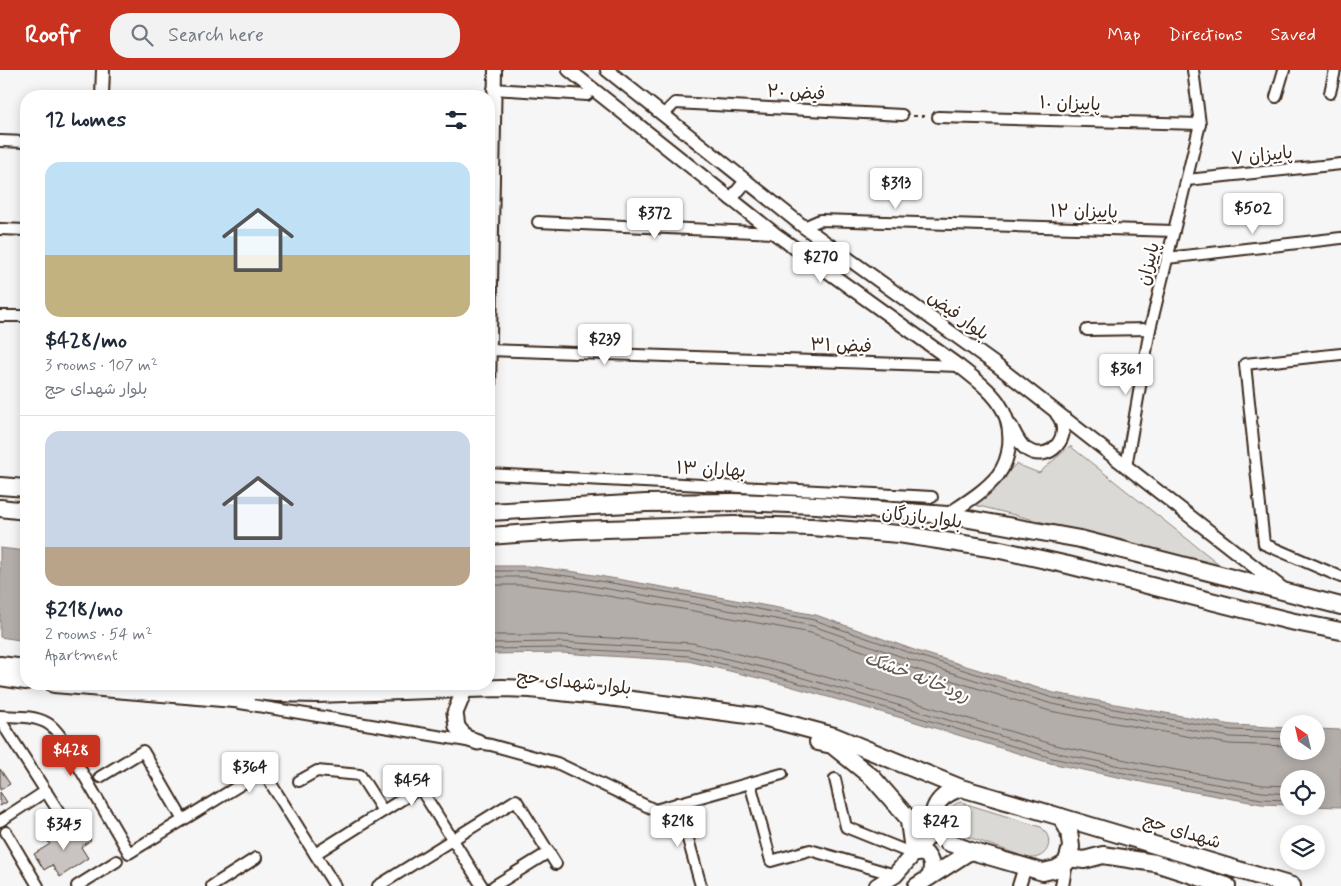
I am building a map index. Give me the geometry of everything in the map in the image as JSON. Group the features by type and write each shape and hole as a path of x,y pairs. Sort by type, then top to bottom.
{"main road":[{"path":"0,486 20,488"},
{"name":"بلوار بازرگان","path":"495,512 646,503 733,502 816,505 947,515 1080,539 1341,606"},
{"path":"812,527 816,505"},
{"path":"0,508 20,510"},
{"name":"بلوار بازرگان","path":"495,536 574,530 714,526 812,527 899,534 996,549 1068,565 1290,621 1341,631"},
{"path":"0,665 20,667"},
{"path":"0,677 20,679"},
{"name":"بلوار شهدای حج","path":"495,689 530,689 609,697 763,717 834,736 961,788 1061,817"},
{"name":"بلوار شهدای حج","path":"122,690 314,704 418,697 519,696 763,727 832,745 873,778 908,818"},
{"name":"بلوار شهدای حج","path":"253,690 317,694 443,690"},
{"path":"462,696 456,714 458,727 466,738 478,742"},
{"path":"877,886 895,875 935,827 934,812 939,801 948,792 961,788"},
{"path":"1061,817 1069,831 1071,846 1067,861"},
{"name":"شهدای حج","path":"1061,817 1292,886"},
{"path":"913,854 908,818 935,827 947,842 1043,872 1056,869 1067,861 1084,860 1103,855 1155,863 1228,886"},
{"path":"916,886 971,851"},
{"path":"913,854 926,854 931,860 930,877"}],"street":[{"path":"102,90 104,70"},
{"path":"494,70 493,89 587,95"},
{"path":"569,70 774,233 960,366 998,401 1020,442 1026,449 1034,453 1043,454 1059,444 1063,436 1064,427 1061,418 1054,411"},
{"name":"بلوار فیض","path":"607,70 804,228 995,364 1287,592"},
{"name":"پاییزان","path":"1126,467 1150,329 1200,124 1193,70"},
{"path":"1276,97 1284,70"},
{"path":"1330,93 1334,70"},
{"name":"فیض ۲۰","path":"663,114 675,103 902,115"},
{"name":"پاییزان ۱۰","path":"938,117 1200,124"},
{"path":"0,141 20,142"},
{"name":"پاییزان ۷","path":"1187,180 1341,164"},
{"path":"731,200 746,181"},
{"name":"پاییزان ۱۲","path":"804,228 820,220 1174,231"},
{"path":"538,222 774,233"},
{"path":"0,229 20,230"},
{"path":"1167,258 1341,238"},
{"path":"0,316 20,316"},
{"path":"1087,330 1150,329"},
{"name":"فیض ۳۱","path":"495,350 960,366"},
{"path":"1341,354 1244,364 1264,544 1341,577"},
{"path":"947,515 982,491 999,473 1008,456 1010,437 1008,419"},
{"name":"بهاران ۱۳","path":"495,474 932,497"},
{"path":"213,698 491,745 556,763 655,810 782,774"},
{"path":"0,716 34,718 56,729 130,853 263,771 335,886"},
{"path":"0,720 68,826"},
{"path":"100,777 143,751 183,820"},
{"path":"299,781 317,771 360,775 383,811"},
{"path":"834,779 846,827 913,854"},
{"path":"750,783 771,861 810,850 895,875"},
{"path":"315,854 420,788 482,886"},
{"path":"0,821 46,791"},
{"path":"378,886 516,800 556,864"},
{"path":"678,803 701,886"},
{"path":"6,832 38,886"},
{"path":"494,886 549,852"},
{"path":"212,886 256,858"},
{"path":"77,886 117,861"},
{"path":"1062,886 1067,861"},
{"path":"1019,886 1025,867"}],"path":[{"path":"902,115 938,117"}],"shaded area":[{"path":"1070,446 1224,568 975,505 1016,464 1039,473"},
{"path":"960,802 1041,827 1046,832 1048,838 1048,848 1041,856 1028,858 954,832 950,828 947,815 951,807"}],"water":[{"path":"0,548 20,550 20,640 0,637"},
{"name":"رودخانه خشک","path":"495,566 528,566 576,572 816,615 917,651 1054,693 1232,725 1280,728 1280,760 1325,760 1325,729 1341,730 1341,807 1325,807 1325,770 1280,770 1280,805 1261,804 1050,763 779,683 688,661 561,653 495,654"}],"building":[{"path":"0,769 10,784 0,790"},
{"path":"0,792 7,802 0,806"},
{"path":"80,825 91,840 81,847 88,858 60,877 52,865 44,870 34,854 50,844 48,842 64,831 66,834"}]}
